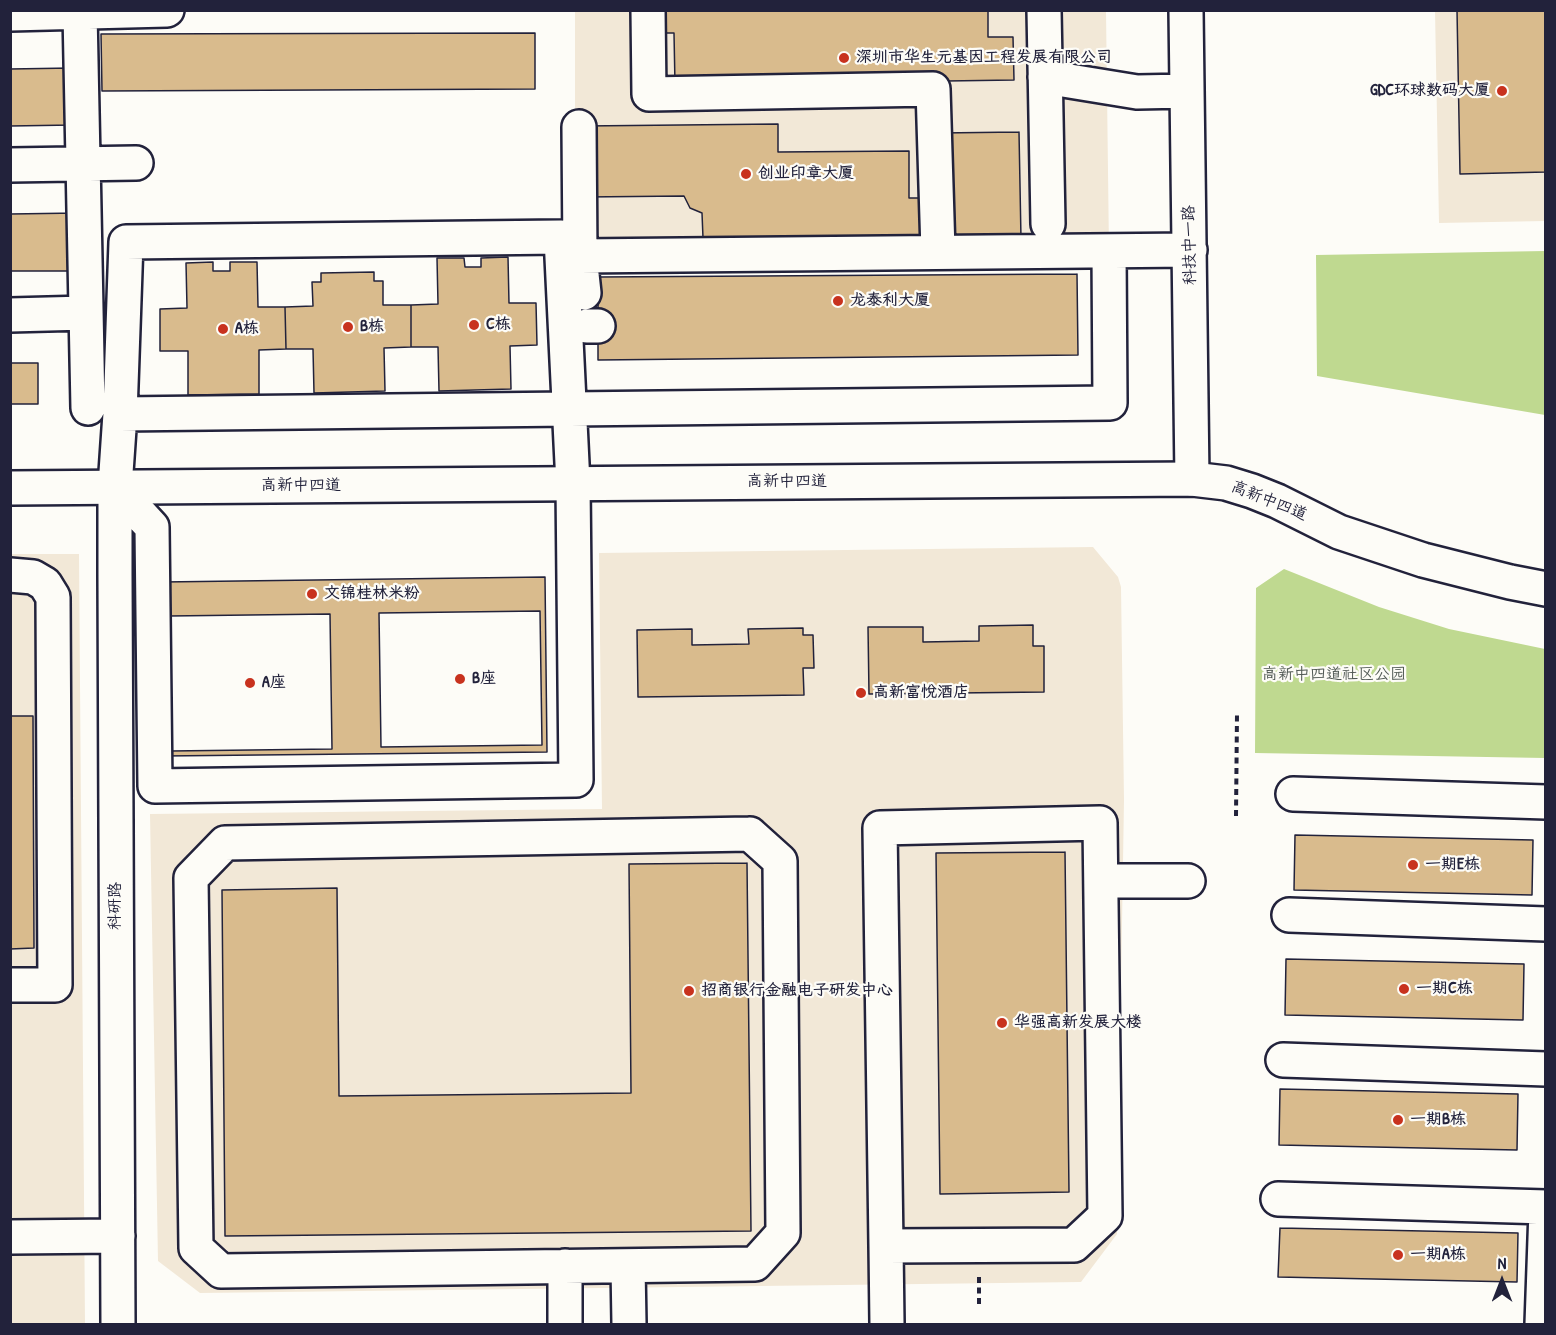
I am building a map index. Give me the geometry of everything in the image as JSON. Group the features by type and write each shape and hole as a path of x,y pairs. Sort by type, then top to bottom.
{"main road":[{"path":"10,14 167,10"},
{"path":"648,10 650,94 933,89 938,251"},
{"path":"1044,10 1048,224"},
{"name":"科技中一路","path":"1186,10 1192,479"},
{"path":"80,12 88,408"},
{"path":"1045,77 1137,92 1187,91"},
{"path":"115,487 152,527 155,786 576,780 583,484 580,408 593,326 580,256 579,127"},
{"path":"10,165 136,163"},
{"name":"科研路","path":"118,1324 115,487 126,242 561,237 580,408"},
{"path":"580,256 1190,250"},
{"path":"120,414 1110,403 1109,251"},
{"path":"10,315 86,313"},
{"name":"高新中四道","path":"10,488 1192,479 1226,483 1252,491 1339,532 1423,560 1510,582 1545,588"},
{"path":"10,575 33,577 45,584 53,597 55,985 10,985"},
{"path":"1293,794 1545,802"},
{"path":"886,1246 1074,1245 1105,1216 1100,823 880,828 887,1324"},
{"path":"750,834 780,861 783,1233 755,1264 565,1266 221,1271 196,1248 191,878 225,843 750,834"},
{"path":"1101,881 1188,881"},
{"path":"1289,915 1545,924"},
{"path":"1283,1060 1545,1069"},
{"path":"1278,1199 1545,1209 1542,1324"},
{"path":"10,1237 118,1236"},
{"path":"565,1266 565,1324"},
{"path":"628,1266 629,1324"}],"path":[{"path":"1236,816 1237,714"}],"shaded area":[{"path":"575,11 1106,11 1109,251 575,256"},
{"name":"GDC环球数码大厦","path":"1435,11 1545,11 1545,221 1439,223"},
{"path":"1093,547 1118,577 1121,587 1124,800 1117,1234 1081,1282 200,1293 158,1261 150,814 602,809 599,553"},
{"path":"10,554 79,554 85,1324 11,1324"}],"green space":[{"path":"1545,251 1545,415 1317,376 1316,255"},
{"name":"高新中四道社区公园","path":"1284,569 1379,607 1449,629 1545,649 1545,758 1255,753 1256,588"}],"building":[{"name":"深圳市华生元基因工程发展有限公司","path":"652,10 988,10 988,37 1013,37 1014,80 675,85 674,33 653,33"},
{"name":"GDC环球数码大厦","path":"1457,10 1546,10 1546,172 1460,174"},
{"path":"535,33 535,89 102,91 101,34"},
{"path":"72,68 73,125 10,126 10,69"},
{"name":"创业印章大厦","path":"778,124 778,152 909,151 909,198 921,198 923,240 896,237 703,238 702,213 690,208 684,196 584,197 583,126"},
{"path":"1019,132 1021,239 943,239 940,133"},
{"path":"78,213 79,271 10,271 10,214"},
{"name":"C栋","path":"508,257 509,303 536,303 537,345 510,346 511,389 439,391 438,347 411,347 411,305 438,304 437,258 464,258 465,267 481,267 481,258"},
{"name":"A栋","path":"213,262 213,271 230,271 230,262 257,262 258,307 285,307 286,349 259,350 259,394 188,395 188,351 160,351 160,309 187,308 186,263"},
{"name":"B栋","path":"374,272 374,281 383,281 383,305 411,305 411,347 384,348 385,391 314,393 313,349 286,349 285,307 313,306 312,282 321,282 321,273"},
{"name":"龙泰利大厦","path":"1077,274 1078,355 598,360 598,277"},
{"path":"10,363 38,363 38,404 10,404"},
{"path":"545,577 547,752 163,756 162,582"},
{"name":"B座","path":"540,611 542,745 381,747 379,613"},
{"name":"A座","path":"330,614 332,749 170,751 169,616"},
{"path":"1033,625 1033,646 1044,646 1044,692 869,694 868,627 923,627 923,642 979,641 979,626"},
{"path":"803,628 803,635 813,635 814,668 803,668 804,695 638,697 637,630 692,629 692,645 749,644 748,629"},
{"path":"10,716 33,716 34,948 10,949"},
{"name":"一期E栋","path":"1295,835 1533,840 1532,895 1294,890"},
{"name":"华强高新发展大楼","path":"1065,852 1069,1192 940,1194 936,853"},
{"name":"招商银行金融电子研发中心","path":"747,863 751,1231 225,1236 222,890 337,888 339,1096 631,1093 629,864"},
{"name":"一期C栋","path":"1286,959 1524,964 1523,1020 1285,1015"},
{"name":"一期B栋","path":"1280,1089 1518,1094 1517,1150 1279,1145"},
{"name":"一期A栋","path":"1280,1228 1518,1233 1517,1282 1278,1277"}],"place":[{"name":"深圳市华生元基因工程发展有限公司","path":"844,58"},
{"name":"GDC环球数码大厦","path":"1502,91"},
{"name":"创业印章大厦","path":"746,174"},
{"name":"龙泰利大厦","path":"838,301"},
{"name":"C栋","path":"474,325"},
{"name":"B栋","path":"348,327"},
{"name":"A栋","path":"223,329"},
{"name":"文锦桂林米粉","path":"312,594"},
{"name":"B座","path":"460,679"},
{"name":"A座","path":"250,683"},
{"name":"高新富悦酒店","path":"861,693"},
{"name":"一期E栋","path":"1413,865"},
{"name":"一期C栋","path":"1404,989"},
{"name":"招商银行金融电子研发中心","path":"689,991"},
{"name":"华强高新发展大楼","path":"1002,1023"},
{"name":"一期B栋","path":"1398,1120"},
{"name":"一期A栋","path":"1398,1255"}]}
